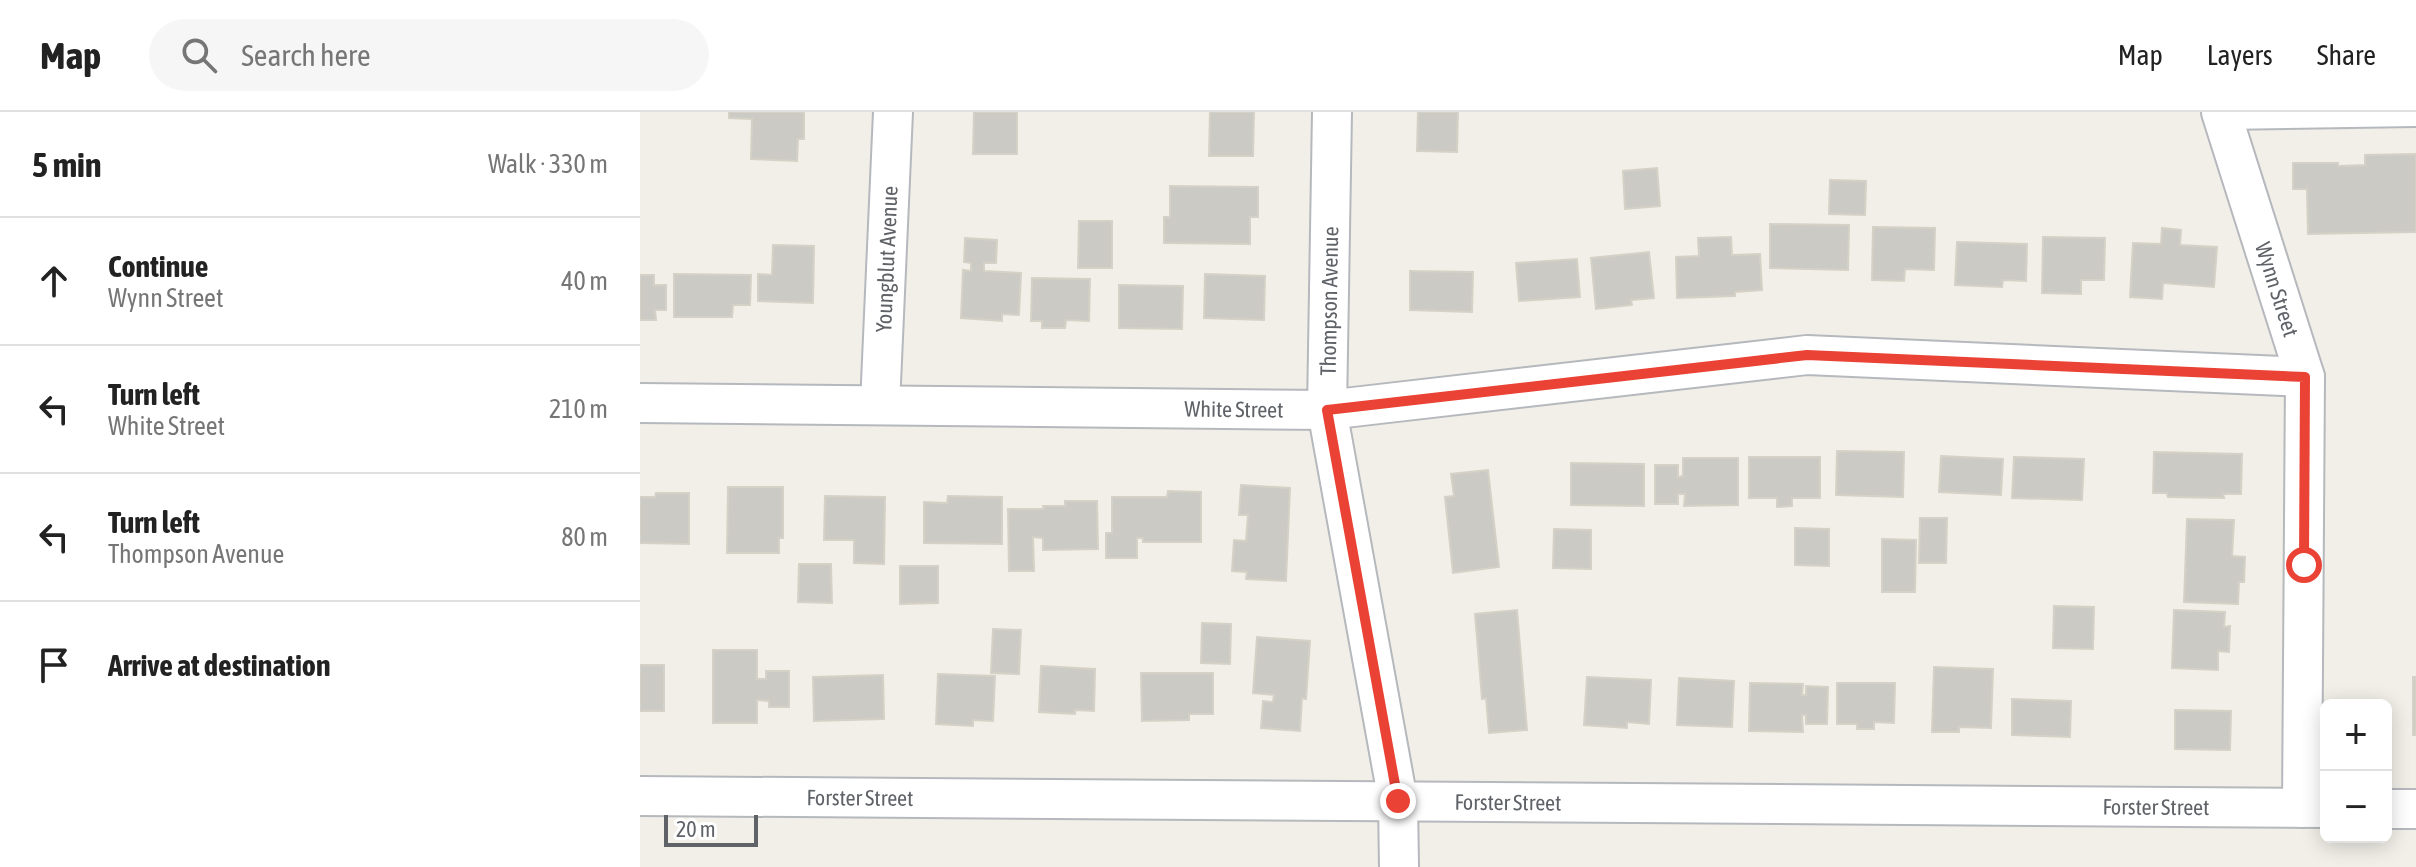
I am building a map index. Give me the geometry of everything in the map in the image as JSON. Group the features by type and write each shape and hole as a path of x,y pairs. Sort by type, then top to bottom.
{"street":[{"name":"Youngblut Avenue","path":"880,405 893,112"},
{"name":"Thompson Avenue","path":"1332,112 1327,410 1398,801 1399,867"},
{"name":"Wynn Street","path":"2222,116 2305,377 2314,808"},
{"name":"White Street","path":"640,403 1327,410 1807,355 2305,377"},
{"name":"Forster Street","path":"640,796 2314,808"},
{"path":"2392,809 2416,809"}],"lane":[{"path":"2222,116 2416,117"}],"building":[{"path":"729,112 804,112 804,139 798,139 797,161 751,159 752,119 729,118"},
{"path":"974,112 1017,112 1017,154 973,154"},
{"path":"1210,112 1254,112 1253,156 1209,156"},
{"path":"1418,112 1458,112 1457,152 1417,151"},
{"path":"2416,154 2416,232 2308,234 2307,189 2293,189 2293,163 2365,165 2365,155"},
{"path":"1657,168 1660,206 1625,209 1623,171"},
{"path":"1830,180 1866,181 1865,215 1829,214"},
{"path":"1170,186 1258,187 1258,217 1250,217 1250,244 1164,243 1164,217 1170,217"},
{"path":"1079,221 1112,221 1112,268 1078,268"},
{"path":"1770,224 1849,225 1848,270 1770,268"},
{"path":"1873,227 1935,228 1934,270 1905,269 1904,281 1872,280"},
{"path":"2162,228 2181,230 2180,245 2217,247 2214,287 2163,283 2162,299 2130,297 2133,243 2161,244"},
{"path":"1731,237 1732,255 1760,254 1762,290 1735,292 1735,296 1677,298 1676,257 1699,256 1698,238"},
{"path":"2043,237 2105,238 2104,280 2081,280 2081,294 2042,293"},
{"path":"965,238 997,240 996,263 984,263 984,271 1021,273 1019,315 1002,314 1002,321 961,318 963,270 971,271 971,263 964,262"},
{"path":"1957,242 2027,244 2026,281 2003,280 2002,287 1955,285"},
{"path":"773,245 814,246 813,303 758,301 758,274 772,275"},
{"path":"1649,252 1654,298 1631,300 1632,305 1596,309 1591,258"},
{"path":"1577,259 1580,297 1519,301 1516,263"},
{"path":"1410,271 1473,272 1472,312 1410,310"},
{"path":"674,274 751,275 750,305 733,305 732,317 674,317"},
{"path":"1205,274 1265,276 1264,320 1204,318"},
{"path":"640,275 654,275 654,285 666,285 666,310 655,310 656,320 640,320"},
{"path":"1032,278 1090,279 1089,321 1066,320 1065,328 1042,328 1042,321 1031,321"},
{"path":"1119,285 1183,286 1182,329 1119,328"},
{"path":"1837,451 1904,452 1903,497 1836,495"},
{"path":"2154,452 2242,454 2241,494 2223,494 2224,498 2168,497 2167,493 2153,493"},
{"path":"1941,456 2003,459 2001,495 1939,492"},
{"path":"1749,457 1820,457 1820,498 1792,498 1792,506 1777,507 1777,498 1749,498"},
{"path":"2014,457 2084,459 2082,500 2012,498"},
{"path":"1683,458 1738,458 1738,505 1684,506 1685,494 1678,494 1678,504 1655,504 1655,465 1678,465 1678,477 1683,476"},
{"path":"1571,463 1644,464 1644,506 1571,505"},
{"path":"1488,470 1499,567 1453,573 1445,497 1454,496 1451,474"},
{"path":"1241,485 1290,488 1286,581 1246,579 1247,572 1232,571 1234,540 1246,541 1248,515 1239,515"},
{"path":"728,487 783,487 783,538 779,538 779,553 727,553"},
{"path":"1168,491 1201,492 1201,542 1143,542 1143,538 1137,538 1137,558 1106,558 1106,533 1112,533 1112,497 1167,497"},
{"path":"656,493 689,493 689,544 640,543 640,497 655,497"},
{"path":"825,496 885,497 884,564 854,563 854,540 824,540"},
{"path":"948,496 1002,497 1002,544 924,543 924,502 947,503"},
{"path":"1065,501 1097,501 1098,549 1043,550 1043,538 1033,537 1034,571 1009,571 1008,509 1044,509 1043,506 1065,506"},
{"path":"1920,518 1947,518 1946,563 1919,563"},
{"path":"2187,519 2234,520 2232,556 2245,557 2244,582 2239,582 2238,604 2184,602"},
{"path":"1795,528 1829,529 1829,566 1795,565"},
{"path":"1554,529 1591,530 1591,569 1553,568"},
{"path":"1882,539 1916,540 1915,592 1882,592"},
{"path":"799,564 831,564 832,603 798,602"},
{"path":"900,566 938,566 938,603 900,604"},
{"path":"2054,606 2094,607 2093,649 2053,648"},
{"path":"1517,610 1527,730 1489,733 1486,698 1482,699 1475,614"},
{"path":"2174,610 2225,612 2224,627 2230,626 2229,652 2218,651 2218,670 2172,668"},
{"path":"1202,623 1231,624 1230,664 1201,663"},
{"path":"993,629 1021,630 1019,674 991,673"},
{"path":"1257,637 1310,641 1306,699 1302,698 1300,731 1261,728 1263,701 1273,702 1274,695 1253,693"},
{"path":"713,650 757,650 757,679 766,679 766,671 789,671 789,707 769,707 769,701 757,700 757,723 713,723"},
{"path":"640,665 664,665 664,711 640,711"},
{"path":"1041,666 1095,669 1094,711 1075,710 1075,714 1039,712"},
{"path":"1934,667 1993,669 1991,728 1959,727 1959,732 1932,732"},
{"path":"1141,673 1213,673 1213,714 1189,714 1189,720 1142,721"},
{"path":"938,674 995,676 993,721 973,720 973,726 936,724"},
{"path":"883,675 884,719 814,721 813,677"},
{"path":"1587,677 1651,680 1649,724 1627,722 1627,728 1584,725"},
{"path":"2413,677 2416,677 2416,735 2413,735"},
{"path":"1679,678 1734,681 1732,727 1677,725"},
{"path":"1750,683 1803,684 1802,695 1806,695 1806,686 1828,687 1827,724 1806,724 1806,715 1802,715 1803,732 1749,731"},
{"path":"1837,683 1895,683 1894,723 1874,722 1874,729 1857,729 1857,724 1837,724"},
{"path":"2012,699 2071,701 2070,737 2012,735"},
{"path":"2175,710 2231,711 2230,750 2175,749"}],"route":[{"path":"1398,801 1327,410 1807,355 2305,377 2304,565"}]}
